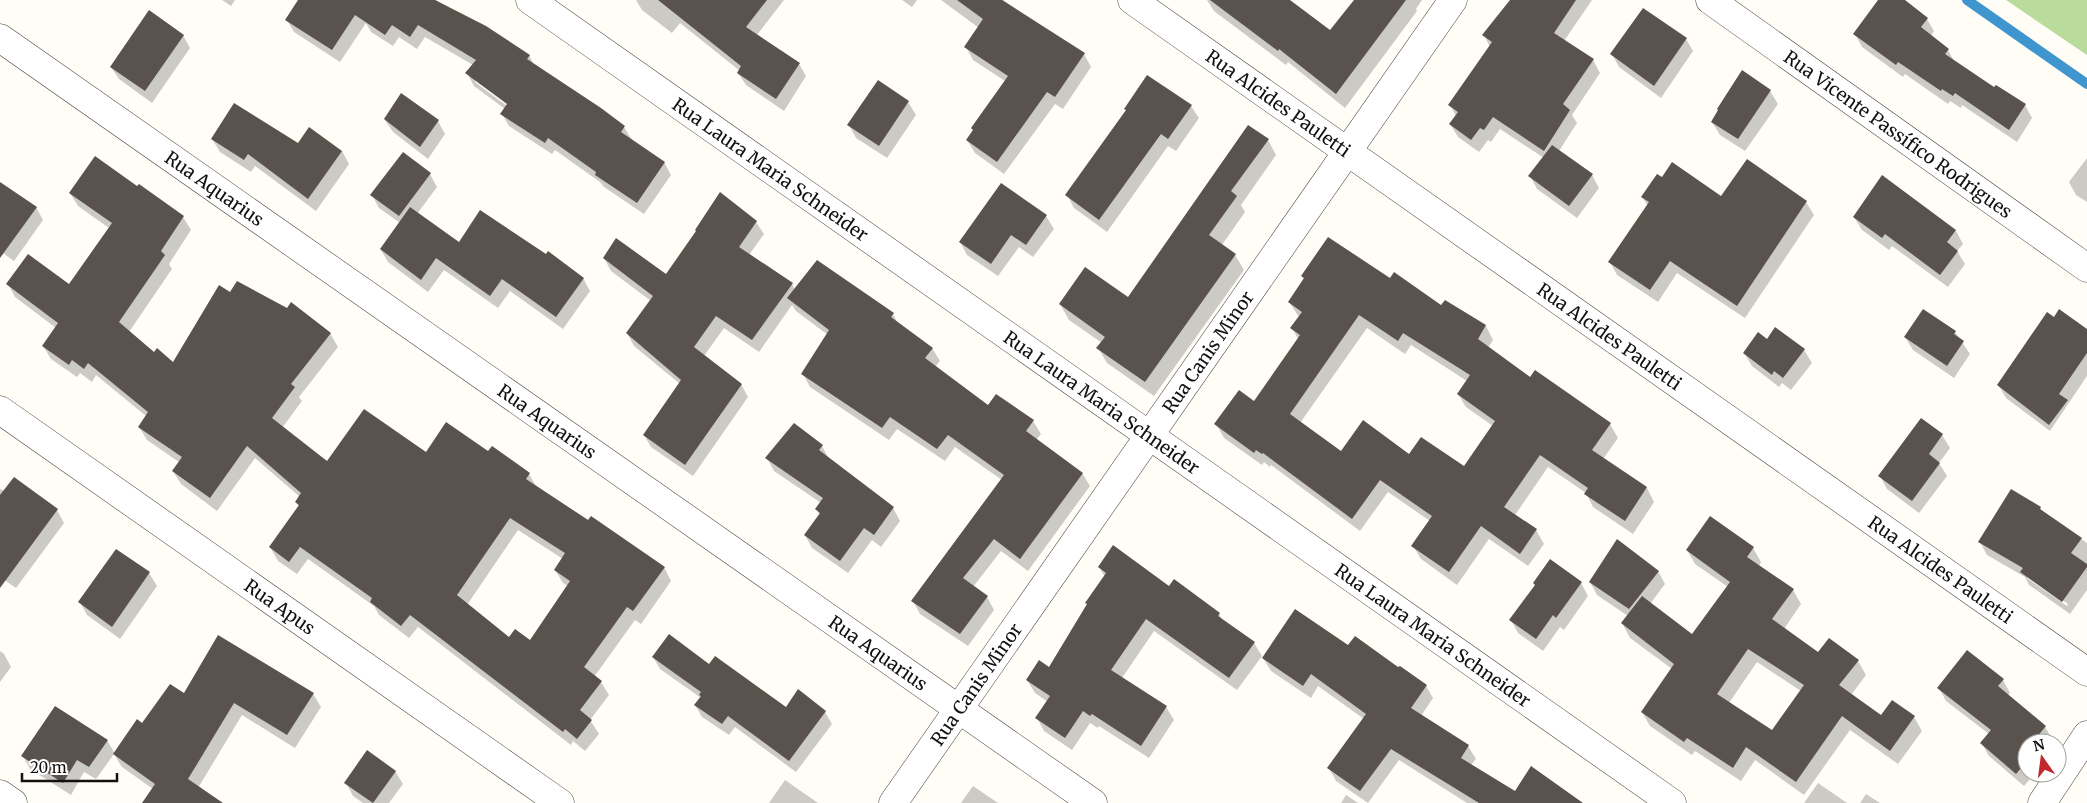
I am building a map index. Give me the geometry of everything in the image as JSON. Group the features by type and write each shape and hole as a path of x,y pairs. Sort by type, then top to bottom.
{"street":[{"name":"Rua Laura Maria Schneider","path":"530,0 1672,803"},
{"name":"Rua Alcides Pauletti","path":"1132,0 2087,672"},
{"name":"Rua Canis Minor","path":"893,803 1453,0"},
{"name":"Rua Vicente Passífico Rodrigues","path":"1710,0 2087,268"},
{"name":"Rua Aquarius","path":"0,38 1092,803"},
{"name":"Rua Apus","path":"0,410 560,803"},
{"path":"2042,803 2087,735"},
{"path":"0,794 13,803"}],"green space":[{"path":"2006,0 2087,0 2087,55"}],"building":[{"path":"298,0 435,0 486,26 530,55 527,59 601,108 625,126 621,132 665,162 637,203 595,175 596,172 548,138 545,143 500,114 507,104 465,73 476,60 418,25 410,37 392,25 385,35 355,15 332,50 285,20"},
{"path":"658,0 767,0 746,27 800,63 776,99 737,73 741,66"},
{"path":"957,0 1002,0 1085,53 1055,97 1047,92 997,162 966,140 973,130 971,128 1008,76 964,47 983,19"},
{"path":"1210,0 1290,0 1330,30 1354,0 1406,0 1336,94 1279,49 1278,51"},
{"path":"1510,0 1576,0 1554,33 1594,59 1563,104 1570,110 1544,151 1493,117 1484,130 1480,128 1471,140 1449,124 1458,112 1448,105 1492,42 1482,35"},
{"path":"1878,0 1905,0 1928,18 1921,27 1949,49 1945,54 1994,87 1996,85 2026,104 2009,130 1955,93 1953,96 1942,89 1941,91 1898,62 1896,65 1853,34"},
{"path":"1643,8 1687,38 1654,86 1610,54"},
{"path":"149,10 184,35 145,91 110,67"},
{"path":"1742,70 1771,90 1738,139 1711,122 1717,109"},
{"path":"1147,75 1192,105 1168,139 1161,134 1099,220 1065,195 1126,110 1124,109"},
{"path":"878,80 909,101 879,146 847,125"},
{"path":"401,93 439,120 420,147 384,119"},
{"path":"234,103 298,143 309,127 342,151 308,199 248,154 244,160 211,139"},
{"path":"1248,125 1269,139 1231,191 1237,196 1209,235 1236,254 1145,382 1096,348 1105,337 1059,304 1085,267 1128,297"},
{"path":"1552,145 1593,174 1569,206 1528,176"},
{"path":"403,152 431,173 399,216 370,195"},
{"path":"95,156 184,216 161,251 165,255 119,322 154,352 157,348 173,362 219,285 230,292 237,281 287,308 291,302 331,333 291,384 295,387 272,418 327,461 364,409 426,452 446,422 488,451 492,446 530,473 526,479 588,520 591,516 665,567 633,611 627,607 584,667 602,681 580,710 592,720 577,739 565,729 563,732 410,615 401,626 370,602 372,598 300,547 289,562 269,547 299,505 295,502 301,493 247,446 210,498 172,471 182,457 138,427 148,412 88,363 84,369 72,360 69,365 42,346 58,323 6,284 28,254 69,284 112,223 69,193","holes":["510,518 565,553 554,570 570,581 530,640 515,629 509,637 457,595"]},
{"path":"1747,159 1807,201 1737,306 1670,261 1650,290 1608,262 1649,202 1641,197 1657,174 1662,177 1672,162 1721,196"},
{"path":"1882,175 1956,230 1947,242 1958,251 1940,275 1885,234 1882,238 1853,217"},
{"path":"0,182 37,207 0,258"},
{"path":"1001,183 1047,215 1026,245 1011,235 991,264 959,242"},
{"path":"720,192 757,221 739,247 793,283 752,340 716,316 694,347 742,384 685,465 643,435 681,380 626,333 653,296 603,258 616,238 666,274"},
{"path":"410,207 459,242 480,210 546,254 548,251 584,278 556,317 502,279 490,296 436,258 421,280 380,249"},
{"path":"1328,237 1390,278 1394,272 1441,305 1445,300 1486,325 1478,339 1530,377 1535,370 1611,423 1592,450 1647,487 1625,521 1584,494 1588,488 1540,455 1504,507 1537,529 1520,554 1481,526 1449,572 1411,546 1432,516 1380,480 1352,519 1263,453 1256,450 1254,453 1214,424 1239,390 1254,401 1300,335 1290,328 1302,312 1288,302 1304,278 1301,276","holes":["1359,315 1398,341 1403,333 1470,375 1457,394 1495,421 1464,466 1421,437 1409,454 1363,420 1341,451 1290,414"]},
{"path":"817,260 894,313 891,317 933,348 925,358 988,405 996,394 1034,420 1026,431 1083,473 1020,559 994,539 963,578 988,596 960,634 911,601 1004,475 948,435 937,449 890,417 882,428 801,374 829,330 787,298"},
{"path":"1923,309 1956,331 1954,334 1964,341 1947,366 1904,337"},
{"path":"2059,309 2087,329 2087,353 2059,394 2068,400 2049,425 1997,385 2047,312 2054,317"},
{"path":"1775,327 1805,349 1783,378 1774,371 1772,375 1743,353 1758,332 1767,339"},
{"path":"1921,418 1943,434 1929,454 1940,463 1912,501 1878,476"},
{"path":"794,423 823,445 819,450 894,507 874,535 864,528 840,561 804,535 820,513 815,509 823,498 765,458"},
{"path":"14,477 58,509 0,588 0,495"},
{"path":"2011,489 2041,507 2040,509 2082,538 2071,553 2087,564 2087,567 2062,602 2020,572 2023,568 1978,542"},
{"path":"1710,516 1754,547 1747,557 1794,589 1772,619 1818,652 1829,638 1859,660 1839,685 1881,715 1892,700 1915,716 1890,751 1842,716 1796,782 1746,747 1733,768 1687,738 1684,742 1641,712 1674,664 1621,623 1642,596 1692,634 1730,582 1686,550","holes":["1748,649 1804,685 1772,730 1717,694"]},
{"path":"1617,539 1659,571 1629,609 1589,582"},
{"path":"1113,545 1169,586 1174,579 1220,613 1218,616 1255,642 1229,678 1146,619 1111,670 1167,706 1141,746 1092,714 1090,716 1083,711 1065,738 1035,718 1050,696 1026,680 1039,660 1049,667 1087,604 1085,603 1106,573 1098,567"},
{"path":"116,549 150,572 112,627 78,602"},
{"path":"1550,559 1582,582 1556,618 1553,615 1536,639 1509,620 1535,585 1533,583"},
{"path":"1295,609 1348,645 1355,636 1427,685 1411,708 1469,745 1461,758 1515,791 1531,766 1583,803 1479,803 1391,749 1360,791 1327,768 1366,714 1311,674 1303,686 1262,658"},
{"path":"669,634 709,664 715,656 786,707 798,689 826,711 789,761 728,716 722,724 694,705 701,696 699,695 701,692 652,657"},
{"path":"218,635 314,693 287,735 234,703 188,779 223,803 142,803 155,784 113,754 137,719 142,723 170,684 184,693"},
{"path":"1967,650 2004,679 1998,686 2046,726 2040,733 2017,733 2016,774 1980,743 1991,730 1937,688"},
{"path":"55,706 108,740 89,767 77,760 63,783 21,756"},
{"path":"367,750 396,771 373,803 344,783"}],"waterway":[{"path":"1967,0 2087,84"}]}
